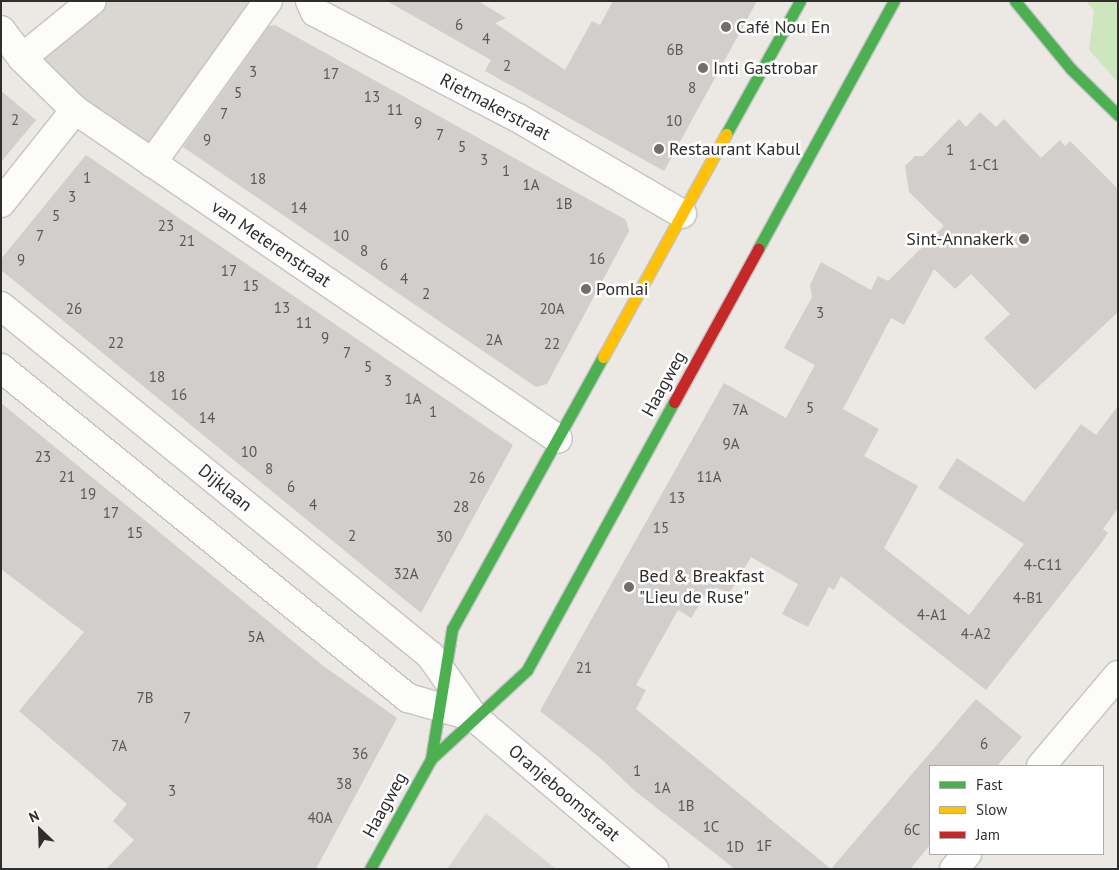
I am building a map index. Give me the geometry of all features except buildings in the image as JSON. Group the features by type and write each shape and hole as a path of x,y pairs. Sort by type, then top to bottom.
{"main road":[{"name":"Haagweg","path":"431,758 452,629 800,1"},
{"name":"Haagweg","path":"370,869 431,758 527,670 894,1"},
{"path":"1015,1 1071,69 1118,115"}],"street":[{"path":"22,58 92,1"},
{"path":"152,163 268,1"},
{"name":"Rietmakerstraat","path":"310,1 315,12 518,118 682,214"},
{"name":"van Meterenstraat","path":"1,30 22,58 75,110 558,439"},
{"path":"1,203 75,110"},
{"name":"Dijklaan","path":"1,306 430,655 474,718"},
{"path":"1,368 408,698 474,718"},
{"path":"1042,765 1118,675"},
{"name":"Oranjeboomstraat","path":"474,718 654,869"},
{"path":"954,869 966,855"}],"green space":[{"path":"1086,1 1118,1 1118,82 1089,50 1094,11"}],"shaded area":[{"path":"92,1 268,1 152,163 22,58"},
{"path":"486,813 556,869 447,869"}],"traffic: fast":[{"path":"726,134 800,1"},
{"path":"758,249 894,1"},
{"path":"1015,1 1071,69 1118,115"},
{"path":"431,759 452,629 603,357"},
{"path":"370,869 431,759 527,670 674,402"}],"traffic: slow":[{"path":"603,357 726,134"}],"traffic: jam":[{"path":"674,402 758,249"}],"place":[{"name":"Café Nou En","path":"726,27"},
{"name":"Inti Gastrobar","path":"703,68"},
{"name":"Restaurant Kabul","path":"659,149"},
{"name":"Sint-Annakerk","path":"1024,239"},
{"name":"Pomlai","path":"586,289"},
{"name":"Bed & Breakfast \"Lieu de Ruse\"","path":"629,587"}]}
